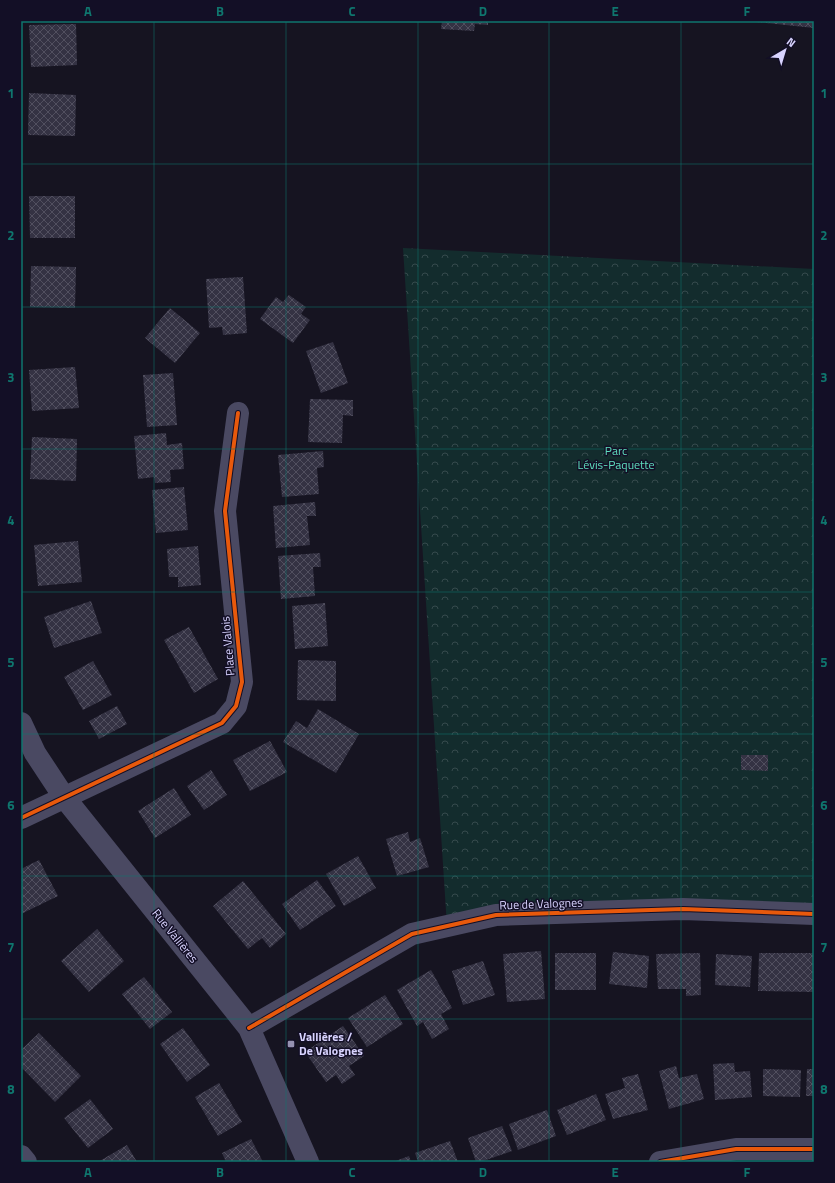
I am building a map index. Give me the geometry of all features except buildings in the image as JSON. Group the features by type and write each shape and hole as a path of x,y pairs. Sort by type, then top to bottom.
{"street":[{"name":"Place Valois","path":"21,818 222,723 236,706 242,682 225,511 238,413"},
{"name":"Rue Vallières","path":"21,723 35,753 64,797 249,1028 308,1162"},
{"name":"Rue de Valognes","path":"249,1028 412,934 496,916 683,909 814,914"},
{"path":"660,1162 736,1149 814,1149"},
{"path":"21,1156 26,1162"}],"green space":[{"name":"Parc Lévis-Paquette","path":"403,248 814,269 814,917 496,915 447,926"}],"cycle path":[{"path":"21,818 222,723 236,706 242,682 225,511 238,413"},
{"path":"249,1028 412,934 496,915 683,909 814,914"},
{"path":"660,1162 736,1149 814,1149"}],"place":[{"name":"Vallières / De Valognes","path":"291,1044"}]}
